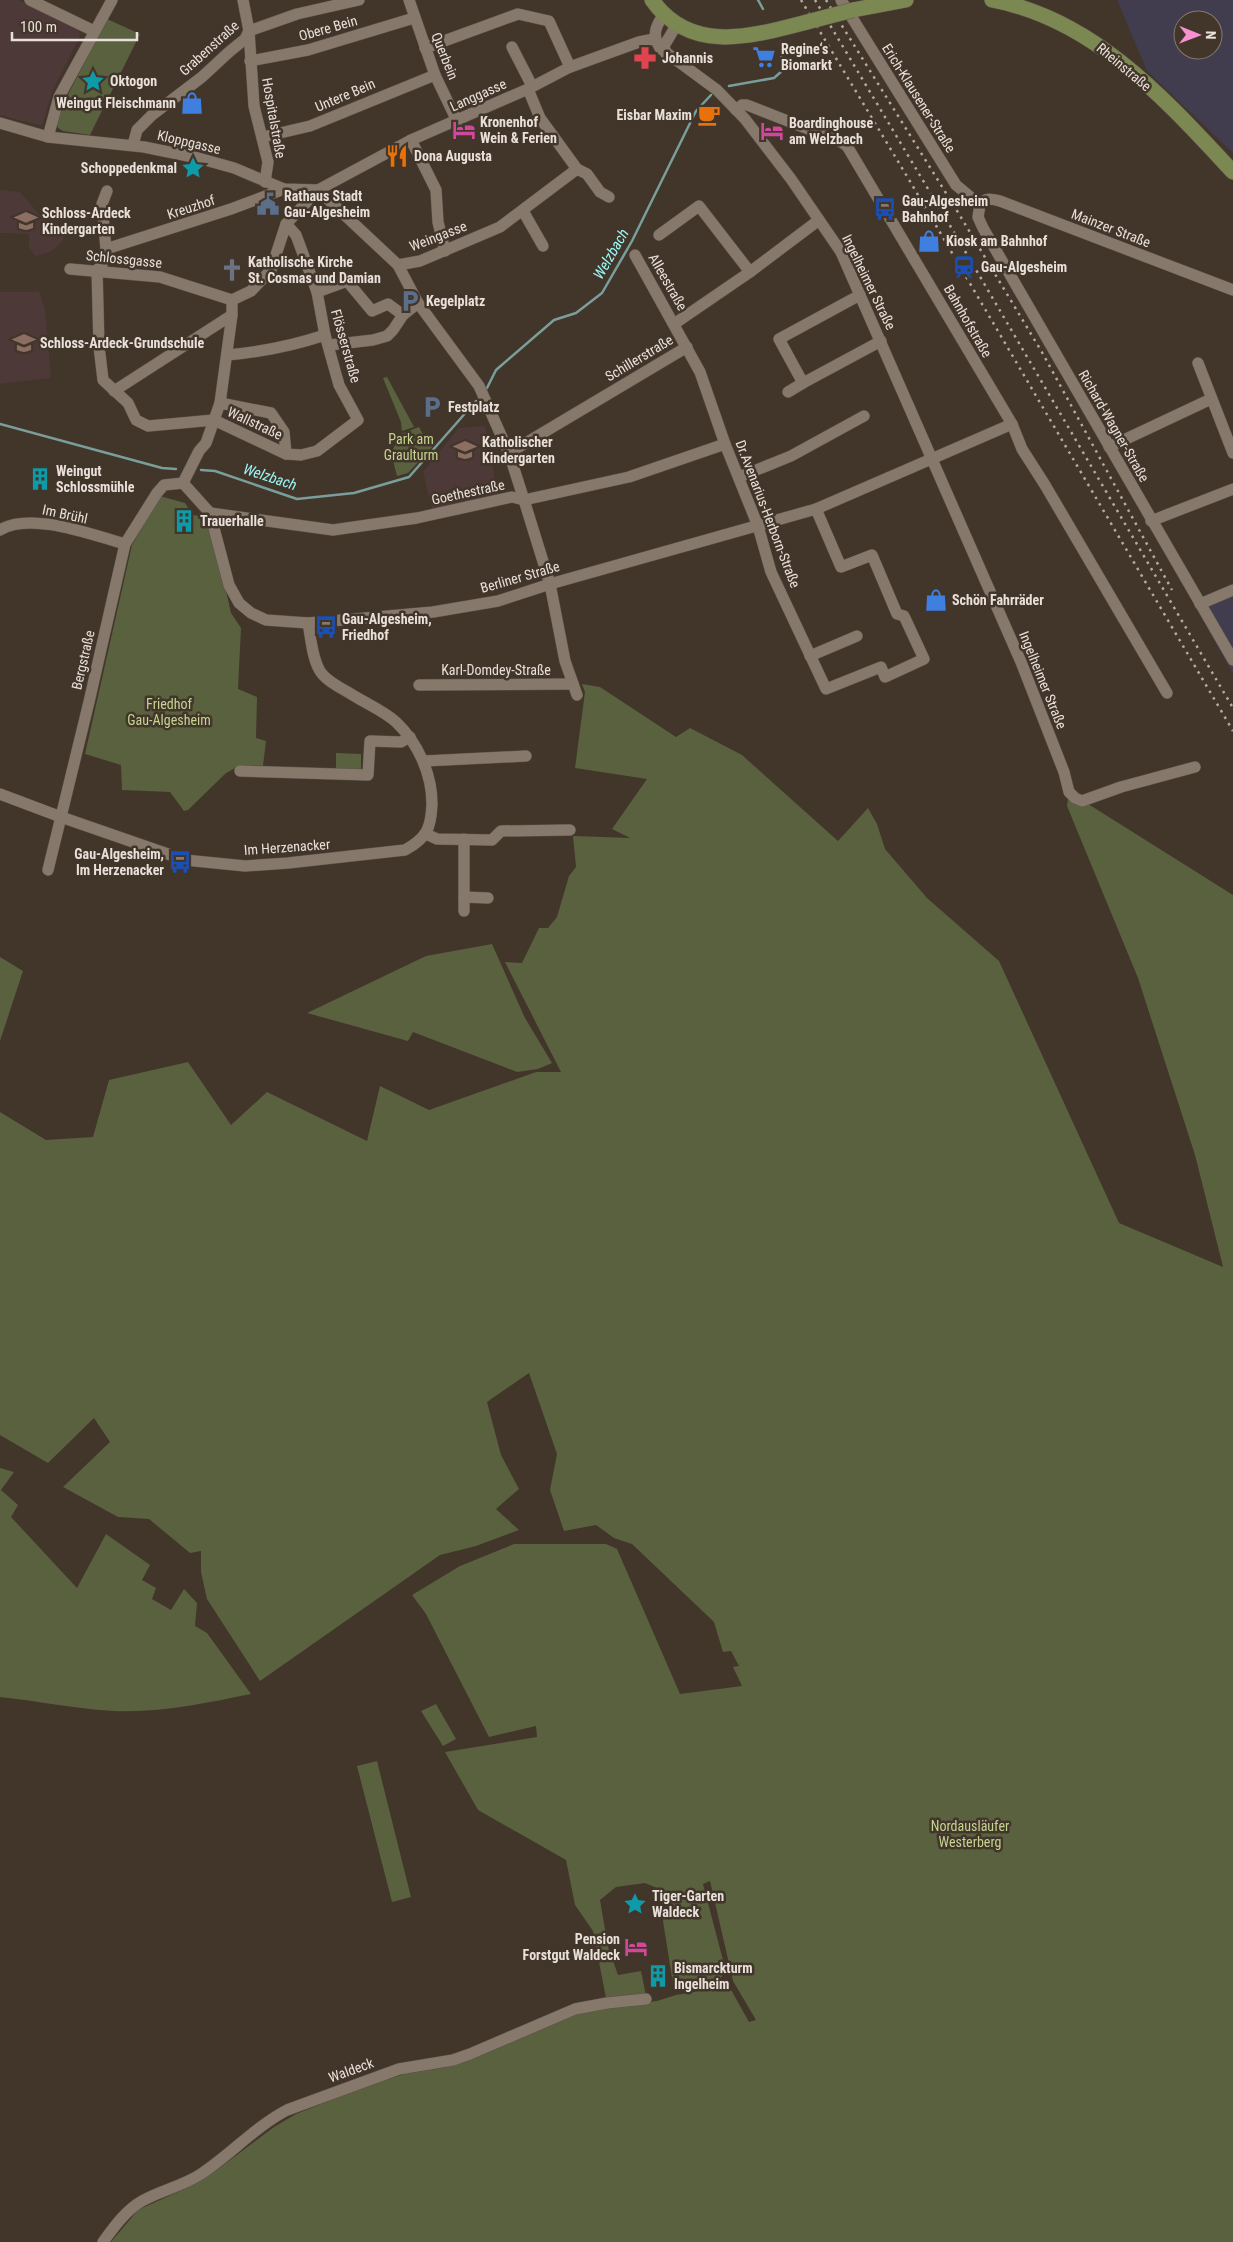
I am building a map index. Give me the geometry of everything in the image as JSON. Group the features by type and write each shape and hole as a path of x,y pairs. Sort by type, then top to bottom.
{"main road":[{"path":"652,0 664,14 677,24 698,34 735,38 755,36 853,10 906,0"},
{"name":"Rheinstraße","path":"997,0 1019,3 1068,26 1112,54 1182,118 1233,172"}],"street":[{"path":"30,0 94,31"},
{"path":"48,137 59,97 112,0"},
{"name":"Hospitalstraße","path":"243,0 249,31 254,106 268,162 265,182"},
{"name":"Grabenstraße","path":"133,145 137,130 152,115 202,78 229,52 246,39 249,31 297,14 359,0"},
{"name":"Querbein","path":"408,0 435,75 457,121"},
{"name":"Erich-Klausener-Straße","path":"841,0 956,185 980,205"},
{"path":"426,48 518,14 549,21 570,67"},
{"path":"664,14 655,30 654,39 666,54 717,90 736,110"},
{"name":"Obere Bein","path":"250,61 308,50 414,18"},
{"path":"666,54 664,46 677,24"},
{"name":"Langgasse","path":"318,190 412,140 530,88 570,67 639,42 654,39"},
{"path":"512,47 530,88 540,118 577,169 587,174 600,192 608,197"},
{"name":"Untere Bein","path":"263,137 310,126 435,75"},
{"name":"Bahnhofstraße","path":"736,110 742,105 747,105 847,146 1012,424 1022,449 1045,484 1167,693"},
{"name":"Ingelheimer Straße","path":"736,110 791,179 840,252 881,341 930,458 1020,662 1064,772 1069,792 1075,798 1082,801 1121,787 1194,767"},
{"name":"Kloppgasse","path":"0,123 48,137 133,145 198,158 234,168 284,189 318,190"},
{"path":"412,140 436,190 438,222 445,250"},
{"name":"Weingasse","path":"318,190 398,265 420,261 500,227 577,169"},
{"name":"Kreuzhof","path":"106,249 232,209 284,189"},
{"path":"183,483 199,451 206,442 220,403 232,315 232,300 251,291 271,270 286,224 318,190"},
{"path":"97,270 102,265 106,249 102,204 107,192"},
{"name":"Mainzer Straße","path":"980,205 983,201 990,199 1000,201 1233,290"},
{"name":"Richard-Wagner-Straße","path":"980,205 978,217 983,228 1233,660"},
{"path":"659,236 699,206 750,272"},
{"path":"523,210 543,246"},
{"name":"Schillerstraße","path":"509,453 687,347 674,324 750,272 819,220"},
{"name":"Flösserstraße","path":"286,224 296,235 317,292 327,340 340,385 358,420"},
{"name":"Alleestraße","path":"635,255 674,324"},
{"path":"227,355 265,352 327,340 373,340 387,336 394,330 403,315 418,303 398,265"},
{"name":"Schlossgasse","path":"70,269 160,276 232,300"},
{"name":"Wallstraße","path":"97,270 99,346 103,380 128,403 136,420 148,426 214,420 286,454 301,455 317,451 358,420"},
{"path":"317,292 347,281 372,310 388,304 403,315"},
{"path":"804,383 778,339 860,295"},
{"name":"Karl-Domdey-Straße","path":"418,303 479,386 509,453 550,584 565,661 576,690 419,685"},
{"path":"114,392 232,315"},
{"path":"788,392 881,341"},
{"name":"Dr.Avenarius-Herborn-Straße","path":"687,347 700,372 725,444 758,526 771,572 826,689 881,667 886,677 924,659 904,616 897,614 872,555 842,567 816,509"},
{"path":"1198,363 1233,453"},
{"path":"1109,447 1211,399"},
{"path":"220,403 271,414 284,432 286,454"},
{"path":"739,476 791,456 864,416"},
{"path":"930,458 1012,424"},
{"name":"Goethestraße","path":"210,513 333,530 417,518 512,497 524,500 629,477 725,444"},
{"name":"Berliner Straße","path":"183,483 210,513 229,585 239,603 251,613 266,620 308,623 432,612 498,601 550,584 816,509 930,458"},
{"name":"Bergstraße","path":"48,870 90,702 124,544 156,493 164,485 183,483"},
{"path":"1151,521 1233,489"},
{"name":"Im Brühl","path":"1,527 23,523 42,523 124,544"},
{"path":"1200,604 1233,590"},
{"path":"308,623 320,672 333,683 395,721 410,737 424,761 432,799 431,819 426,834 437,839 492,840 501,831 570,830"},
{"path":"810,656 857,636"},
{"path":"240,771 368,775 370,741 401,742 410,737"},
{"path":"424,761 526,756"},
{"name":"Im Herzenacker","path":"0,794 60,817 186,860 245,866 288,864 406,850 418,843 426,834"},
{"path":"464,840 464,911"},
{"path":"464,897 488,898"},
{"name":"Waldeck","path":"103,2242 129,2210 142,2201 182,2185 200,2174 271,2118 287,2110 399,2069 461,2057 574,2009 646,1999"}],"shaded area":[{"path":"0,0 18,0 78,27 80,36 52,92 42,126 0,115"},
{"path":"1117,0 1233,0 1233,153 1147,71"},
{"name":"Schloss-Ardeck Kindergarten","path":"0,190 20,192 39,214 66,228 62,242 50,252 35,256 29,247 29,234 0,233"},
{"name":"Schloss-Ardeck-Grundschule","path":"0,292 39,292 45,309 51,378 0,384"},
{"name":"Katholischer Kindergarten","path":"485,426 498,495 432,509 423,472 459,428"},
{"path":"1233,592 1233,674 1196,608"}],"green space":[{"path":"107,19 140,34 90,135 63,131 58,128 56,120 59,112"},
{"path":"387,377 414,427 402,431 401,422 383,378"},
{"name":"Park am Graulturm","path":"419,427 428,444 433,446 408,473 397,476 391,453 401,434"},
{"name":"Friedhof Gau-Algesheim","path":"160,496 185,503 193,515 207,517 211,524 231,613 241,628 238,689 257,697 256,738 266,741 263,766 241,765 226,773 188,810 184,811 170,792 122,790 121,765 85,754 132,545"},
{"name":"Nordausläufer Westerberg","path":"582,684 600,687 676,737 690,728 742,755 838,841 868,808 877,824 885,849 927,898 999,961 1119,1223 1223,1267 1195,1155 1138,978 1067,806 1069,792 1233,895 1233,2242 111,2242 138,2210 182,2190 214,2172 274,2127 296,2114 361,2088 404,2074 446,2067 576,2012 657,2001 676,1995 722,1987 730,1988 749,2022 756,2020 733,1981 710,1881 703,1884 724,1964 724,1973 720,1979 673,1984 663,1921 673,1895 645,1883 616,1887 600,1900 608,1947 618,1975 641,1971 646,1996 606,1998 593,1931 575,1905 566,1860 478,1810 445,1752 537,1737 536,1726 489,1737 426,1614 412,1595 460,1566 514,1544 606,1544 617,1549 680,1694 742,1686 733,1667 739,1666 731,1651 723,1652 714,1622 632,1544 614,1538 596,1525 564,1531 550,1490 557,1454 529,1373 487,1402 501,1455 519,1489 496,1509 519,1530 476,1546 440,1555 260,1681 207,1599 201,1572 201,1551 190,1553 149,1519 118,1517 63,1487 110,1442 94,1418 48,1463 0,1435 0,1112 46,1140 93,1137 109,1080 188,1062 231,1125 267,1092 367,1141 380,1086 429,1110 536,1072 561,1072 505,962 522,963 539,928 548,928 557,917 569,876 576,867 573,836 630,838 612,829 647,779 575,768 585,692"},
{"path":"336,753 361,754 361,772 336,772"},
{"path":"492,944 525,1018 552,1063 538,1069 517,1072 413,1032 408,1041 307,1013 426,956"},
{"path":"0,957 23,971 0,1041"},
{"path":"0,1468 14,1472 1,1490 18,1505 11,1517 77,1588 106,1534 150,1565 142,1580 156,1588 152,1599 171,1610 184,1589 197,1603 195,1626 207,1633 251,1694 183,1707 132,1711 86,1709 0,1697"},
{"path":"436,1704 456,1739 443,1746 421,1711"},
{"path":"377,1761 411,1897 392,1902 357,1766"}],"waterway":[{"name":"Welzbach","path":"758,0 763,9"},
{"name":"Welzbach","path":"729,86 774,78 782,71 781,42"},
{"name":"Welzbach","path":"487,388 496,370 554,320 576,313 602,293 632,241 696,111 711,95"},
{"name":"Welzbach","path":"201,470 215,471 297,499 354,493 409,477 476,401"},
{"name":"Welzbach","path":"0,424 162,468 176,469"}],"railway":[{"path":"801,0 908,178 1233,731"},
{"path":"815,0 955,234 1233,708"},
{"path":"826,0 959,214 1043,354 1172,590"}],"place":[{"name":"Regine‘s Biomarkt","path":"764,57"},
{"name":"Johannis","path":"645,58"},
{"name":"Oktogon","path":"93,81"},
{"name":"Weingut Fleischmann","path":"192,103"},
{"name":"Eisbar Maxim","path":"709,115"},
{"name":"Kronenhof Wein & Ferien","path":"464,130"},
{"name":"Boardinghouse am Welzbach","path":"772,131"},
{"name":"Dona Augusta","path":"397,156"},
{"name":"Schoppedenkmal","path":"193,168"},
{"name":"Rathaus Stadt Gau-Algesheim","path":"268,204"},
{"name":"Gau-Algesheim Bahnhof","path":"885,209"},
{"name":"Schloss-Ardeck Kindergarten","path":"26,221"},
{"name":"Kiosk am Bahnhof","path":"929,241"},
{"name":"Gau-Algesheim","path":"964,267"},
{"name":"Katholische Kirche St. Cosmas und Damian","path":"232,270"},
{"name":"Kegelplatz","path":"410,301"},
{"name":"Schloss-Ardeck-Grundschule","path":"24,343"},
{"name":"Festplatz","path":"432,407"},
{"name":"Katholischer Kindergarten","path":"465,450"},
{"name":"Weingut Schlossmühle","path":"40,479"},
{"name":"Trauerhalle","path":"184,521"},
{"name":"Schön Fahrräder","path":"936,600"},
{"name":"Gau-Algesheim, Friedhof","path":"326,627"},
{"name":"Gau-Algesheim, Im Herzenacker","path":"180,862"},
{"name":"Tiger-Garten Waldeck","path":"635,1904"},
{"name":"Pension Forstgut Waldeck","path":"636,1947"},
{"name":"Bismarckturm Ingelheim","path":"658,1976"}]}
